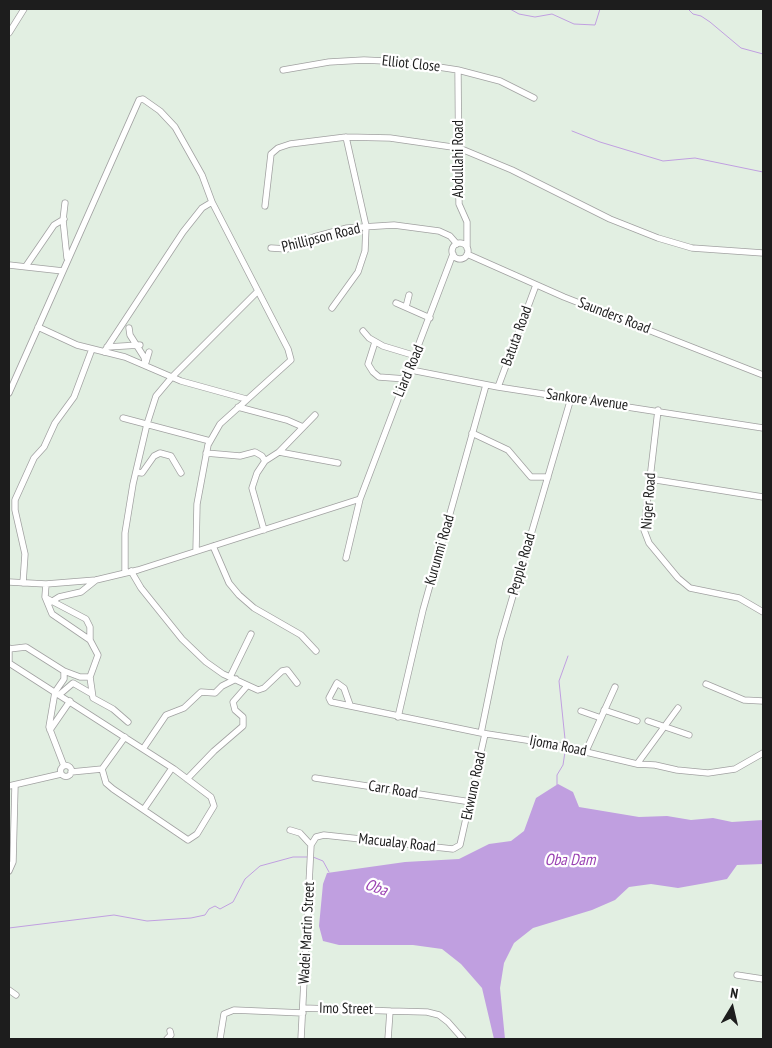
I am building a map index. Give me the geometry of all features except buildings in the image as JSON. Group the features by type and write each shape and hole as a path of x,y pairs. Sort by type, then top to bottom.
{"street":[{"path":"9,33 24,9"},
{"name":"Elliot Close","path":"283,70 329,62 364,60 406,62 458,70 500,81 534,98"},
{"name":"Abdullahi Road","path":"458,70 459,204 467,222 467,251"},
{"path":"9,393 139,100 143,99 160,111 175,127 202,175 212,202 291,360 220,424 210,441 196,504 196,551"},
{"path":"332,308 358,272 363,260 366,226 346,137"},
{"path":"265,206 271,154 278,148 290,144 346,137 390,138 459,148 512,170 610,219 658,238 692,248 763,254"},
{"path":"106,350 183,232 202,208 212,202"},
{"path":"65,203 64,219 67,261"},
{"path":"26,266 54,225 64,219"},
{"name":"Phillipson Road","path":"270,248 287,249 314,237 366,226 394,225 428,228 450,236 467,251"},
{"path":"459,244 467,238"},
{"name":"Liard Road","path":"346,558 360,498 411,370 453,254 453,247 459,244"},
{"path":"453,254 462,259 467,251"},
{"name":"Saunders Road","path":"467,251 536,285 763,375"},
{"path":"9,266 63,270"},
{"name":"Batuta Road","path":"498,387 536,285"},
{"path":"258,291 172,377 156,396 147,424 136,472 125,533 128,572 182,639 206,662 247,686 258,690 264,688 284,670 290,673 297,683"},
{"path":"406,307 409,295"},
{"path":"396,303 430,318"},
{"path":"38,327 77,345 92,349 106,350 140,345"},
{"path":"129,328 130,335 140,345 146,364"},
{"path":"363,331 375,342 416,356"},
{"path":"375,342 368,364 373,372 379,378 406,379"},
{"path":"23,583 25,554 15,510 15,500 34,458 44,447 55,423 74,397 92,349"},
{"path":"106,350 146,364 180,381 246,399"},
{"path":"146,364 149,352"},
{"name":"Sankore Avenue","path":"411,370 498,387 658,410 763,428"},
{"name":"Kurunmi Road","path":"398,717 423,610 486,385"},
{"name":"Pepple Road","path":"483,733 500,640 571,398"},
{"path":"238,407 287,420 303,427"},
{"name":"Niger Road","path":"658,410 644,530 656,553 690,588 739,598 763,612"},
{"path":"264,530 252,488 257,473 265,462 279,452 315,415"},
{"path":"123,418 210,441"},
{"path":"472,433 508,450 531,477 548,477"},
{"path":"206,453 240,456 255,452 262,456 265,462"},
{"path":"279,452 338,463"},
{"path":"136,472 142,473 154,456 160,453 171,456 181,473"},
{"path":"650,479 763,497"},
{"path":"9,582 46,584 96,580 214,546 360,498"},
{"path":"214,546 229,583 239,595 254,608 301,635 316,650"},
{"path":"51,602 59,597 81,592 96,580"},
{"path":"46,584 45,598 52,614 90,640 98,655 90,677 93,698 113,709 128,722"},
{"path":"45,598 86,619 90,627 90,640"},
{"path":"143,749 166,714 184,708 201,692 215,693 233,678 251,634"},
{"path":"90,677 64,671 26,647 9,648 9,664 70,701 172,768 214,801 214,806 193,839 188,840 113,789 106,783 102,769"},
{"path":"61,774 64,766 50,730 50,712 64,679 64,671"},
{"path":"57,693 73,683 92,694"},
{"path":"706,684 744,700 763,701"},
{"path":"187,779 214,751 243,726 243,717 235,710 233,702 247,686"},
{"path":"586,751 615,687"},
{"path":"50,730 70,701"},
{"name":"Ijoma Road","path":"350,706 398,717 586,751 637,764 708,773 735,769 763,754"},
{"path":"637,764 678,708"},
{"path":"604,710 637,721"},
{"path":"581,711 600,718"},
{"path":"648,721 689,735"},
{"name":"Ekwuno Road","path":"463,838 483,733"},
{"path":"9,871 13,862 12,786 61,774 68,776 71,772 102,769 125,737"},
{"path":"64,766 70,767 71,772"},
{"path":"144,810 172,768"},
{"name":"Carr Road","path":"315,778 470,802"},
{"path":"290,830 300,833 311,845"},
{"name":"Macualay Road","path":"311,845 316,837 324,834 453,849 460,845 463,838"},
{"name":"Wadei Martin Street","path":"301,1039 311,845"},
{"path":"737,975 763,979"},
{"path":"9,990 16,995"},
{"name":"Imo Street","path":"220,1039 224,1014 234,1010 390,1010 388,1039"},
{"path":"390,1010 427,1012 439,1015 463,1039"},
{"path":"167,1039 171,1034 170,1030"}],"water":[{"name":"Oba Dam","path":"558,784 573,792 579,807 639,817 667,816 691,820 713,818 732,822 763,820 763,864 737,865 727,879 678,888 651,884 629,887 615,900 592,910 533,928 514,943 504,963 500,988 505,1039 494,1039 482,988 461,964 442,949 413,945 339,945 323,941 319,926 323,884 327,873 405,862 459,859 489,844 511,841 524,831 536,798"}],"waterway":[{"path":"510,9 519,14 535,17 552,14 574,24 595,25 600,9"},
{"path":"688,9 693,14 701,16 710,22 741,48 763,54"},
{"path":"572,131 600,142 663,161 695,158 763,172"},
{"path":"565,739 559,681 568,656"},
{"path":"557,785 557,775 563,765 565,752"},
{"name":"Oba","path":"9,928 114,915 147,921 191,918 205,915 209,909 215,906 220,909 233,902 245,879 260,866 293,857 309,857"},
{"name":"Oba","path":"313,857 323,861 329,872"}]}
